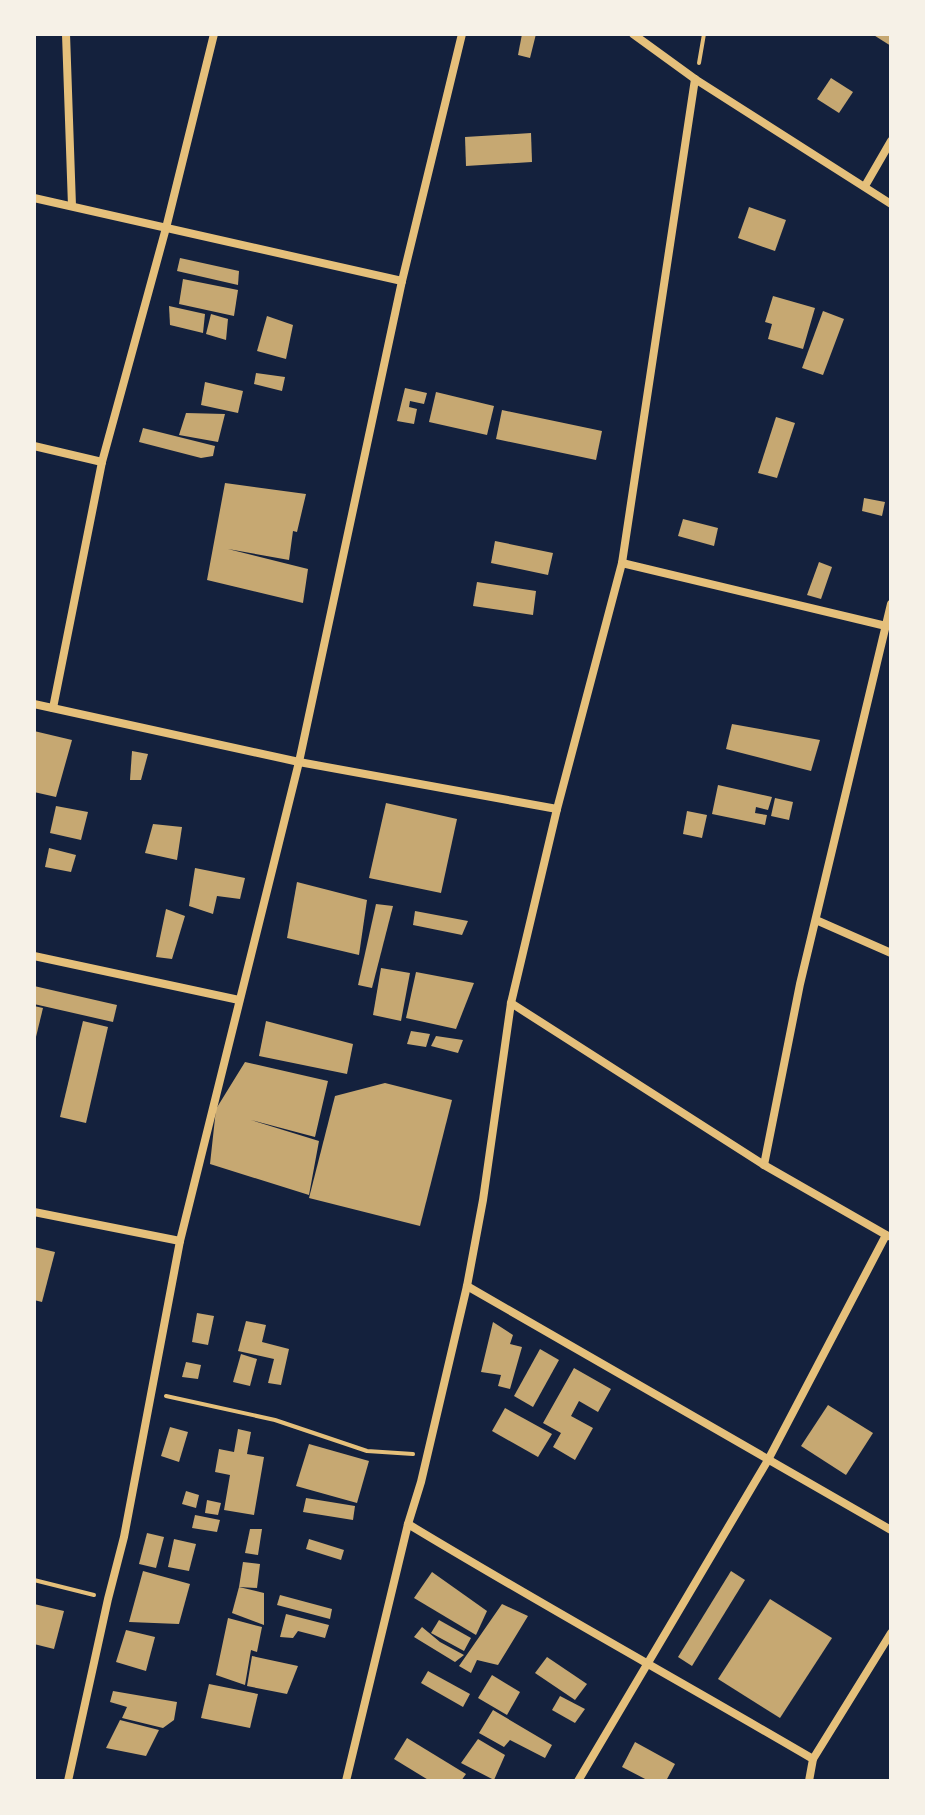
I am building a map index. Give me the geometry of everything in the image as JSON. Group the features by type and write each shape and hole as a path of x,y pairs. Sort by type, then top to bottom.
{"street":[{"path":"66,34 72,206"},
{"path":"53,708 102,462 166,228 214,34"},
{"path":"68,1781 124,1537 180,1241 299,762 402,281 462,34"},
{"path":"633,34 695,79 891,204"},
{"path":"346,1781 467,1286 483,1200 511,1003 557,809 622,563 695,79"},
{"path":"865,186 891,141"},
{"path":"34,198 402,281"},
{"path":"34,446 102,462"},
{"path":"622,563 886,626"},
{"path":"764,1165 800,984 891,604"},
{"path":"34,704 299,762 557,809"},
{"path":"816,920 891,953"},
{"path":"34,956 239,1000"},
{"path":"511,1003 764,1165 889,1236 768,1460 578,1781"},
{"path":"34,1212 180,1241"},
{"path":"467,1286 891,1530"},
{"path":"408,1524 516,1590 813,1759"},
{"path":"809,1781 813,1759 891,1633"}],"path":[{"path":"695,79 704,34"},
{"path":"152,1393 275,1420 367,1451 427,1455"},
{"path":"34,1580 108,1599"}],"building":[{"path":"522,34 536,34 530,58 518,55"},
{"path":"872,34 891,34 891,46"},
{"path":"831,78 853,92 839,113 817,99"},
{"path":"531,133 532,162 466,166 465,137"},
{"path":"749,207 786,220 775,251 738,238"},
{"path":"180,258 239,271 238,285 177,271"},
{"path":"183,279 238,290 234,316 179,304"},
{"path":"773,296 815,308 803,349 768,339 772,324 765,322"},
{"path":"169,306 205,314 203,333 170,325"},
{"path":"823,311 844,319 823,375 802,368"},
{"path":"211,314 228,319 226,340 206,334"},
{"path":"267,316 293,325 286,359 257,351"},
{"path":"256,373 285,377 282,391 254,384"},
{"path":"205,382 243,391 238,413 201,405"},
{"path":"405,388 427,393 424,404 410,401 409,407 417,409 414,424 397,421"},
{"path":"436,392 494,406 487,435 429,422"},
{"path":"502,410 602,431 596,460 496,439"},
{"path":"186,413 225,414 218,442 179,435"},
{"path":"776,417 795,423 777,478 758,473"},
{"path":"143,428 215,446 213,456 201,458 139,442"},
{"path":"225,483 306,494 297,532 293,531 289,560 228,549 308,569 303,603 207,580"},
{"path":"864,498 885,502 882,516 862,511"},
{"path":"683,519 718,528 714,546 678,536"},
{"path":"495,541 553,553 548,575 491,563"},
{"path":"819,562 832,567 821,599 807,595"},
{"path":"477,582 536,591 533,615 473,606"},
{"path":"732,724 820,740 811,771 726,749"},
{"path":"34,731 72,740 56,797 34,792"},
{"path":"132,751 148,754 141,780 130,780"},
{"path":"718,785 772,797 768,810 756,807 755,813 767,815 765,825 712,814"},
{"path":"775,798 793,802 789,820 771,816"},
{"path":"386,803 457,819 441,893 369,878"},
{"path":"56,806 88,812 81,840 50,833"},
{"path":"687,811 707,815 702,838 683,834"},
{"path":"153,824 182,827 177,860 145,853"},
{"path":"49,848 76,855 71,872 45,867"},
{"path":"195,868 245,878 240,899 217,896 213,914 189,906"},
{"path":"297,882 367,900 359,955 287,938"},
{"path":"376,904 393,906 372,988 358,985"},
{"path":"166,909 185,916 172,959 156,957"},
{"path":"415,911 468,921 462,935 413,925"},
{"path":"381,968 410,973 401,1021 373,1015"},
{"path":"416,972 474,983 456,1029 406,1018"},
{"path":"34,986 117,1005 113,1022 34,1004"},
{"path":"34,1006 43,1008 35,1041 34,1041"},
{"path":"83,1021 108,1027 86,1123 60,1117"},
{"path":"266,1021 353,1044 347,1074 259,1056"},
{"path":"411,1031 430,1034 426,1047 407,1044"},
{"path":"436,1036 463,1040 458,1053 431,1046"},
{"path":"245,1062 328,1081 315,1137 251,1120 319,1141 309,1195 210,1164 216,1109"},
{"path":"385,1083 452,1100 420,1226 309,1198 335,1096"},
{"path":"34,1247 55,1252 42,1302 34,1300"},
{"path":"197,1313 214,1316 208,1345 192,1342"},
{"path":"246,1321 266,1325 262,1342 289,1349 281,1385 268,1383 274,1359 238,1351"},
{"path":"493,1322 513,1335 510,1344 522,1347 510,1389 498,1386 501,1375 481,1372"},
{"path":"540,1349 559,1360 533,1407 514,1396"},
{"path":"241,1354 257,1359 250,1386 233,1382"},
{"path":"186,1362 201,1365 198,1379 182,1377"},
{"path":"574,1368 611,1389 598,1412 579,1401 571,1416 593,1428 575,1460 553,1447 561,1433 543,1423"},
{"path":"828,1405 873,1433 846,1475 801,1446"},
{"path":"505,1408 552,1434 538,1457 492,1431"},
{"path":"170,1427 188,1432 179,1462 161,1456"},
{"path":"238,1429 251,1432 247,1454 264,1457 254,1515 224,1510 230,1475 215,1472 219,1449 234,1452"},
{"path":"309,1444 369,1461 357,1503 296,1486"},
{"path":"186,1491 199,1495 196,1508 182,1504"},
{"path":"306,1498 355,1506 353,1520 303,1512"},
{"path":"207,1500 221,1503 218,1515 205,1513"},
{"path":"195,1515 220,1520 217,1532 192,1528"},
{"path":"250,1529 262,1529 258,1555 245,1553"},
{"path":"147,1533 164,1537 156,1568 139,1564"},
{"path":"174,1539 196,1544 189,1571 168,1567"},
{"path":"309,1539 344,1550 341,1560 306,1549"},
{"path":"243,1562 260,1564 257,1588 239,1587"},
{"path":"143,1571 190,1584 179,1624 129,1622"},
{"path":"731,1571 745,1580 692,1666 678,1657"},
{"path":"432,1572 487,1611 476,1635 414,1598"},
{"path":"239,1587 264,1593 264,1625 232,1613"},
{"path":"280,1595 332,1609 330,1619 277,1605"},
{"path":"770,1599 832,1638 780,1718 718,1679"},
{"path":"34,1604 64,1611 54,1649 34,1644"},
{"path":"502,1604 528,1616 498,1665 477,1660 471,1673 459,1666"},
{"path":"286,1614 329,1625 325,1638 298,1631 293,1638 280,1637"},
{"path":"228,1618 262,1627 257,1652 251,1650 245,1685 216,1675"},
{"path":"439,1620 471,1638 464,1651 431,1633"},
{"path":"422,1627 440,1642 464,1655 455,1662 414,1637"},
{"path":"126,1630 155,1637 146,1671 116,1662"},
{"path":"252,1656 298,1666 287,1694 247,1686"},
{"path":"547,1657 587,1684 575,1700 535,1673"},
{"path":"428,1671 470,1694 463,1707 421,1683"},
{"path":"492,1675 520,1692 507,1715 478,1698"},
{"path":"209,1684 258,1694 250,1728 201,1718"},
{"path":"113,1691 177,1702 174,1720 163,1728 122,1718 127,1707 110,1702"},
{"path":"560,1696 585,1709 575,1723 552,1710"},
{"path":"493,1710 552,1745 545,1758 510,1740 504,1747 479,1733"},
{"path":"120,1720 159,1730 146,1756 106,1748"},
{"path":"407,1738 466,1774 461,1781 430,1781 394,1759"},
{"path":"478,1739 505,1755 494,1780 461,1763"},
{"path":"635,1742 675,1764 666,1781 649,1781 622,1767"}]}
